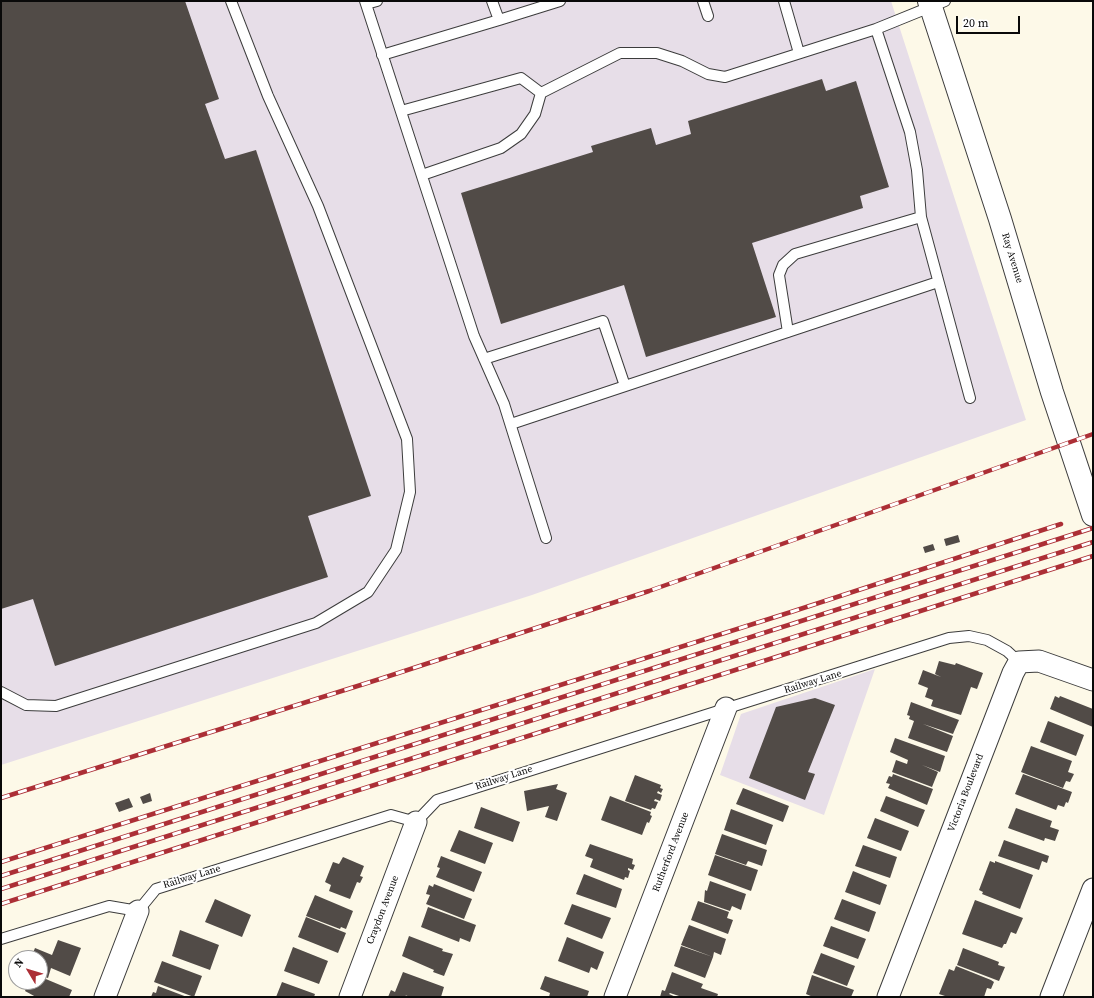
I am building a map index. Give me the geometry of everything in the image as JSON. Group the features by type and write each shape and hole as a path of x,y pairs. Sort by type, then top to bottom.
{"street":[{"name":"Ray Avenue","path":"935,3 1052,392 1093,515"},
{"path":"1019,662 1039,661 1093,680"},
{"name":"Victoria Boulevard","path":"888,997 1013,673 1019,662"},
{"name":"Rutherford Avenue","path":"615,997 726,708"},
{"name":"Craydon Avenue","path":"350,997 416,822"},
{"path":"1051,997 1093,889"},
{"path":"105,997 138,911"}],"lane":[{"path":"1,692 26,704 56,706 316,623 368,592 396,550 410,492 408,439 318,206 268,96 231,1"},
{"path":"377,1 365,3 474,336 504,404 546,538"},
{"path":"492,1 499,20"},
{"path":"382,55 560,1"},
{"path":"703,1 708,16"},
{"path":"784,1 799,53"},
{"path":"540,93 620,53 657,53 682,61 708,74 725,77 876,29 935,3"},
{"path":"876,29 910,132 919,189 921,217 970,398"},
{"path":"400,111 521,78 540,93"},
{"path":"422,175 501,148 521,134 535,114 540,93"},
{"path":"788,332 779,275 783,265 795,254 921,217"},
{"path":"511,424 938,282"},
{"path":"484,359 603,321 625,386"},
{"name":"Railway Lane","path":"138,911 156,889 391,815 416,822 437,800 949,638 969,636 987,640 1007,651 1019,662"},
{"path":"1,939 109,906 138,911"}],"shaded area":[{"path":"1,1 891,1 1026,420 532,595 1,765"},
{"path":"875,669 824,815 720,775 741,714"}],"building":[{"path":"1,1 185,1 219,99 205,104 225,159 256,150 371,496 308,516 328,577 55,666 33,599 1,609"},
{"path":"822,79 826,91 856,81 889,187 860,196 863,208 752,243 776,317 646,357 624,285 501,324 461,193 593,152 591,146 651,128 656,145 691,134 688,121"},
{"path":"958,535 960,542 946,546 944,539"},
{"path":"933,544 935,550 925,553 923,547"},
{"path":"939,661 955,665 956,663 983,673 977,689 971,687 961,715 931,706 933,700 925,697 928,688 918,684 923,670 941,677 935,674"},
{"path":"1055,696 1059,698 1060,696 1093,709 1093,727 1050,709"},
{"path":"815,698 835,705 808,772 815,774 805,800 749,778 776,707"},
{"path":"911,702 959,720 953,734 923,724 953,736 947,752 908,738 914,721 909,719 910,716 907,715"},
{"path":"1048,721 1084,735 1076,756 1040,742"},
{"path":"895,738 945,756 940,772 922,765 938,772 932,787 892,772 896,760 907,764 908,760 890,752"},
{"path":"1031,746 1072,761 1068,772 1074,774 1070,782 1066,781 1063,788 1021,772"},
{"path":"893,774 933,789 927,805 888,788 890,784 886,783 889,776 892,777"},
{"path":"1023,774 1072,792 1068,803 1066,802 1064,807 1058,805 1056,810 1015,794"},
{"path":"635,775 661,785 660,788 663,789 661,793 658,791 657,793 662,795 660,801 655,799 654,801 658,802 655,809 652,808 651,810 625,801"},
{"path":"558,784 556,789 567,793 557,821 545,817 549,806 527,811 524,791"},
{"path":"743,788 789,806 783,822 736,804"},
{"path":"150,793 152,801 143,804 140,797"},
{"path":"610,796 651,812 650,815 652,816 649,823 647,822 642,835 601,820"},
{"path":"886,796 925,810 918,827 880,811"},
{"path":"129,798 133,807 119,812 115,803"},
{"path":"481,807 520,822 513,842 474,828"},
{"path":"1016,808 1052,821 1050,827 1059,830 1055,841 1045,838 1044,841 1008,828"},
{"path":"731,809 773,825 766,845 724,830"},
{"path":"875,818 909,831 901,851 867,838"},
{"path":"459,830 493,843 485,864 450,851"},
{"path":"722,834 767,850 762,866 748,861 746,865 715,854"},
{"path":"1004,840 1049,856 1047,863 1042,861 1039,870 998,856"},
{"path":"590,844 633,859 632,864 635,865 633,870 628,868 630,871 628,878 625,877 624,880 590,867 593,859 585,856"},
{"path":"863,845 897,857 890,878 855,866"},
{"path":"715,855 758,870 751,891 708,875"},
{"path":"441,856 482,872 474,892 436,877 440,868 437,867"},
{"path":"343,857 364,866 360,876 363,877 360,883 357,882 350,899 329,891 331,885 325,882 333,862 339,864"},
{"path":"990,861 995,863 995,861 1033,875 1020,909 982,894 983,892 979,890"},
{"path":"853,871 887,885 880,905 845,892"},
{"path":"584,874 622,889 616,908 576,894"},
{"path":"710,881 746,894 741,910 732,906 730,911 704,902 705,890 707,891"},
{"path":"434,884 472,899 464,919 426,904 430,895 426,894 429,885 433,887"},
{"path":"315,895 353,911 346,929 341,927 340,929 306,916"},
{"path":"215,899 251,915 242,937 205,922"},
{"path":"842,899 876,912 869,932 834,919"},
{"path":"975,900 1023,918 1016,934 1011,932 1006,944 1004,944 1002,948 962,934"},
{"path":"698,901 729,912 727,918 733,920 728,934 691,920"},
{"path":"572,904 611,918 602,939 564,924"},
{"path":"428,907 476,925 470,942 460,938 459,942 421,927"},
{"path":"306,917 346,933 338,953 298,937"},
{"path":"689,925 726,939 721,955 714,952 713,957 681,945"},
{"path":"831,926 866,939 858,959 823,946"},
{"path":"180,930 219,945 210,970 172,956"},
{"path":"409,936 443,949 442,951 453,954 444,976 402,956"},
{"path":"567,937 604,952 597,970 591,967 589,973 558,961"},
{"path":"58,940 81,948 70,976 51,968 48,978 48,953 52,955"},
{"path":"681,946 713,957 705,978 674,966"},
{"path":"293,947 328,961 319,984 284,971"},
{"path":"963,948 999,962 998,965 1005,967 999,981 957,965"},
{"path":"821,953 855,966 847,986 813,973"},
{"path":"162,961 202,976 194,997 154,982"},
{"path":"956,966 991,980 994,982 991,989 987,988 984,997 948,997 939,994 949,969 954,971"},
{"path":"403,972 444,987 441,997 410,997 405,995 408,997 388,997 391,990 395,992"},
{"path":"672,972 703,984 701,988 718,994 717,997 682,997 670,993 669,994 676,997 660,997 662,990 665,991"},
{"path":"812,975 854,990 851,997 813,997 806,994"},
{"path":"545,976 589,991 587,997 549,997 550,993 540,989"},
{"path":"48,980 72,990 69,997 36,997 25,991 48,990"},
{"path":"282,982 315,994 314,997 276,997"},
{"path":"158,986 187,997 151,997 153,992 156,993"}],"railway":[{"path":"1,798 383,678 649,591 1093,434"},
{"path":"1,862 791,612 1061,524"},
{"path":"1,876 1093,528"},
{"path":"1,889 1093,542"},
{"path":"1,904 1093,556"}]}
